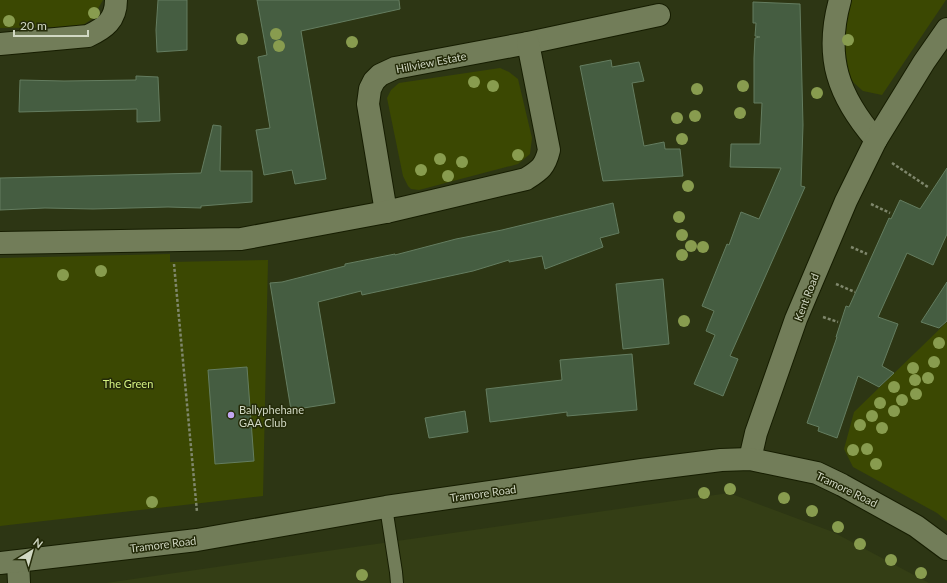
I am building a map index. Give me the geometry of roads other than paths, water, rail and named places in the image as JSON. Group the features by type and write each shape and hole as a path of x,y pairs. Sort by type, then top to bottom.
{"street":[{"path":"0,44 88,36 101,30 112,19 116,0"},
{"path":"840,0 834,25 834,62 840,81 854,112 876,140"},
{"name":"Hillview Estate","path":"386,212 368,104 370,89 374,81 380,75 395,68 528,43 659,15"},
{"name":"Kent Road","path":"750,459 756,433 796,320 843,206 876,140 924,62 947,29"},
{"path":"0,243 241,239 386,212 526,179 536,173 545,164 549,150 528,43"},
{"name":"Tramore Road","path":"9,562 197,540 386,507 656,468 721,460 750,459 817,473 867,498 916,526 947,549"},
{"path":"9,562 19,583"}],"lane":[{"path":"386,507 397,583"}],"place":[{"name":"Ballyphehane GAA Club","path":"231,415"}],"park label":[{"name":"The Green","path":"128,383"}]}
